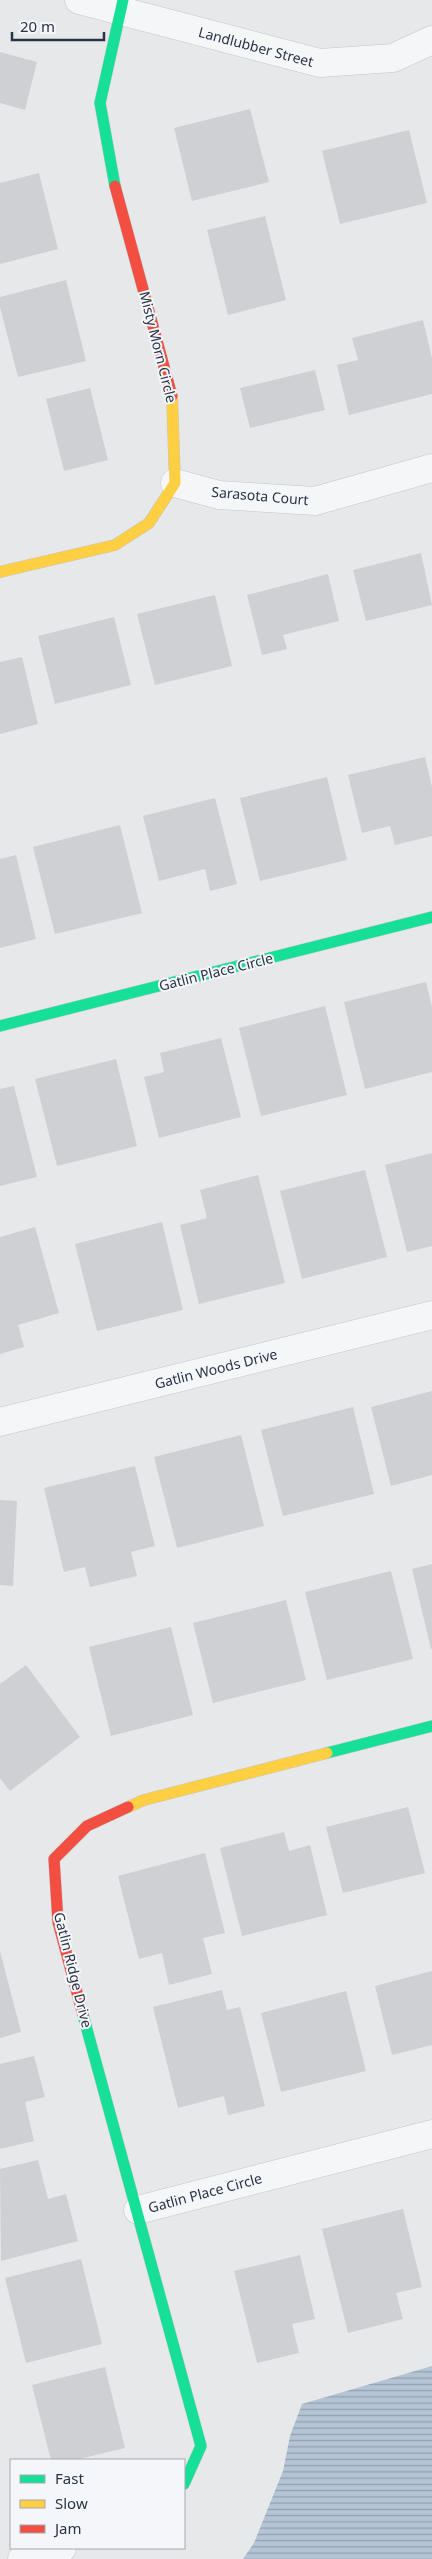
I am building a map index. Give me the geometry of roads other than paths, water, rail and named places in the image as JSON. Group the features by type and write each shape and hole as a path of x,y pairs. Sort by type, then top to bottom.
{"street":[{"name":"Landlubber Street","path":"79,0 121,6 320,63 393,58 432,40"},
{"name":"Misty Morn Circle","path":"121,6 100,103 115,186 174,400 176,482"},
{"name":"Sarasota Court","path":"176,482 219,495 315,500 432,468"},
{"path":"0,572 115,545 149,523 176,482"},
{"name":"Gatlin Place Circle","path":"0,1026 432,917"},
{"name":"Gatlin Woods Drive","path":"0,1422 432,1315"},
{"name":"Gatlin Ridge Drive","path":"138,2210 58,1922 54,1859 86,1826 144,1800 432,1726"},
{"name":"Gatlin Place Circle","path":"185,2482 201,2446 138,2210 432,2134"},
{"path":"22,2559 58,2549"}],"water":[{"path":"432,2366 432,2559 243,2559 254,2543 283,2471 290,2436 302,2404"}]}
